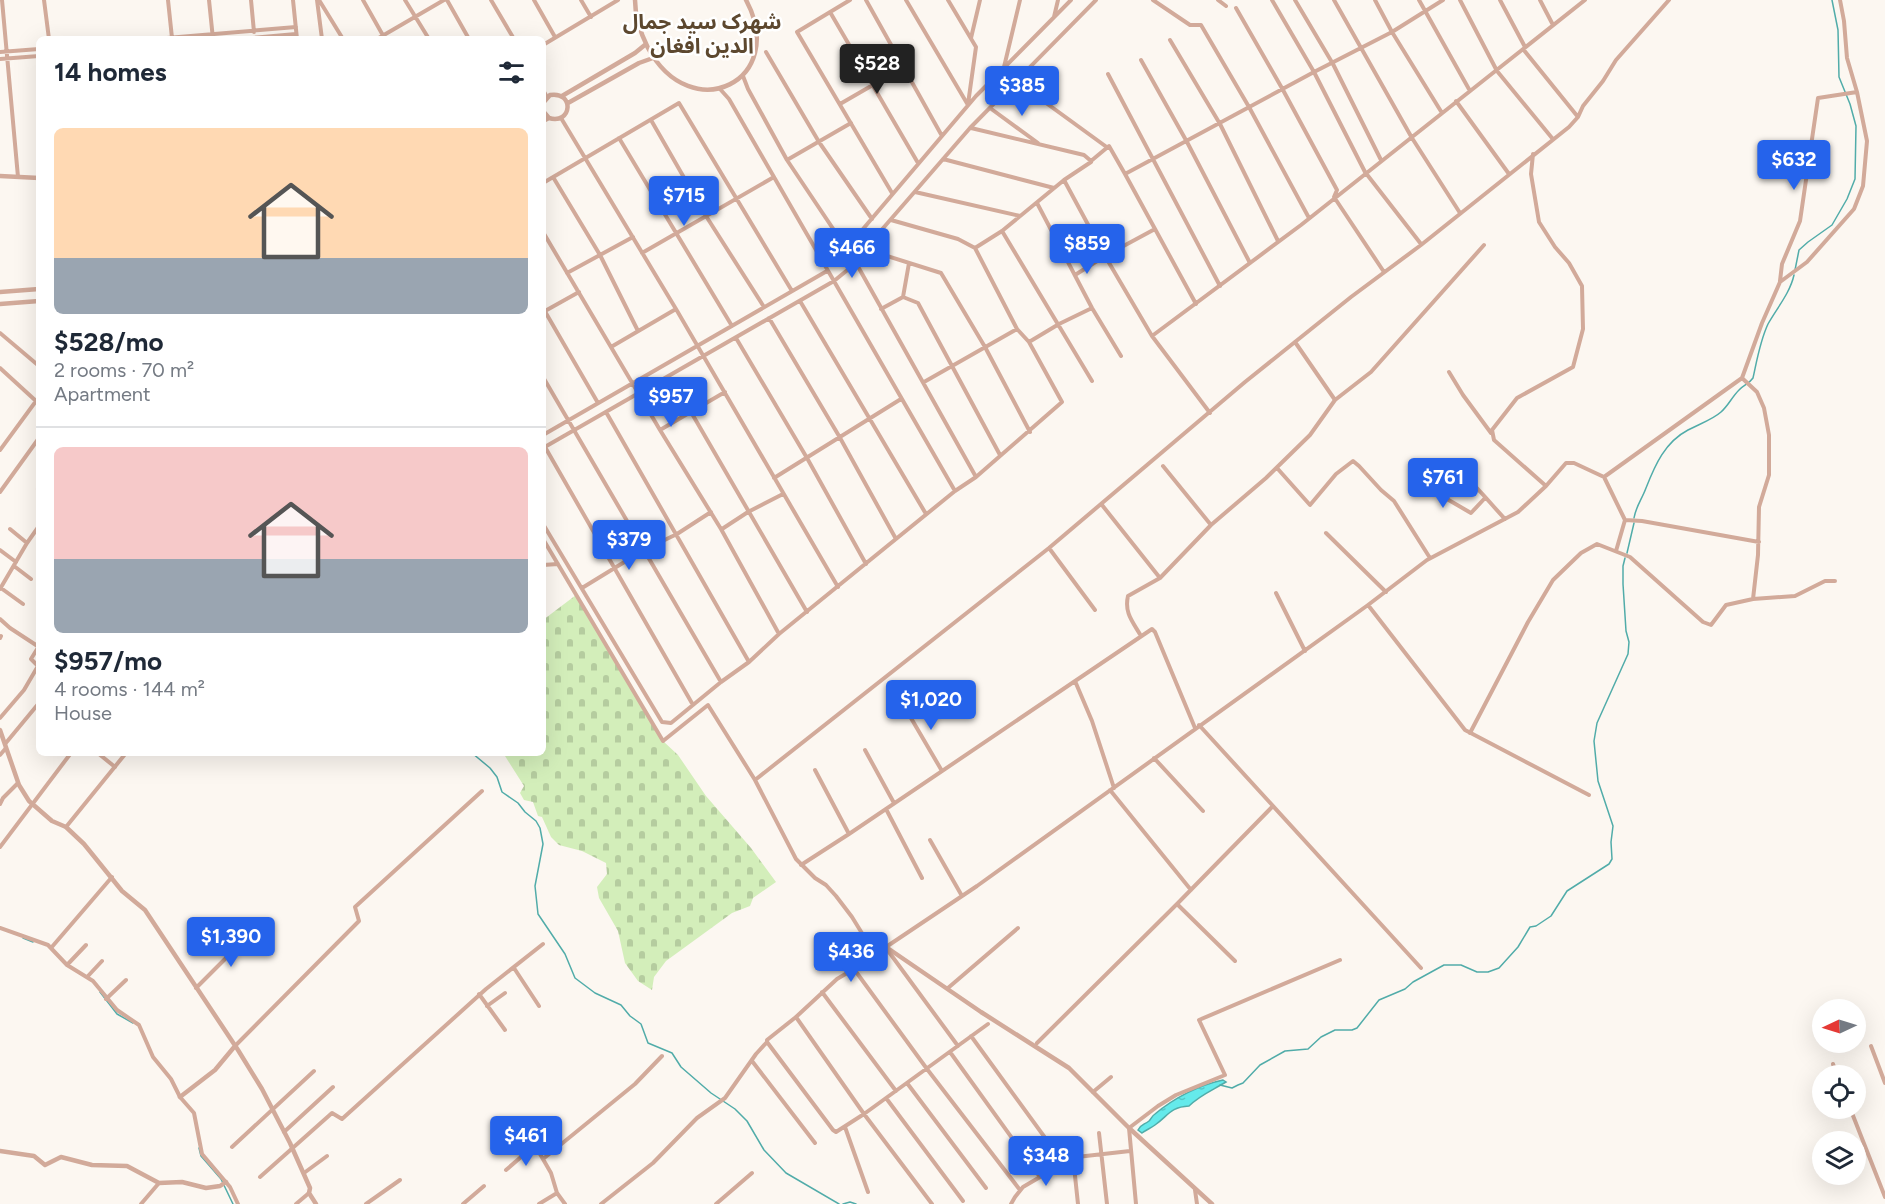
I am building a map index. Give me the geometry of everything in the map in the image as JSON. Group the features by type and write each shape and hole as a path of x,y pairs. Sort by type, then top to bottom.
{"street":[{"path":"2,0 18,177"},
{"path":"44,0 49,36"},
{"path":"168,0 172,36"},
{"path":"209,0 213,36"},
{"path":"251,0 255,36"},
{"path":"293,0 297,36"},
{"path":"318,0 322,36"},
{"path":"318,0 341,36"},
{"path":"363,0 383,36"},
{"path":"405,0 427,36"},
{"path":"386,36 446,0 467,36"},
{"path":"491,0 512,36"},
{"path":"534,0 555,37"},
{"path":"580,0 591,17"},
{"path":"546,43 618,0"},
{"path":"635,0 635,15 646,44 653,58 665,72 690,88 720,89 743,76 754,55 758,38 748,1"},
{"path":"850,0 797,32 892,193"},
{"path":"866,0 942,136"},
{"path":"906,0 968,105"},
{"path":"948,0 976,47 968,105"},
{"path":"971,38 980,0"},
{"path":"1004,68 1020,0"},
{"path":"1054,17 1058,0"},
{"path":"846,249 968,105 1071,0"},
{"path":"546,447 834,281 856,263 865,249 970,128 1096,0"},
{"path":"1153,0 1190,25 1201,25 1249,107 1309,218"},
{"path":"1218,0 1226,6"},
{"path":"1272,0 1314,72 1365,172 1421,245"},
{"path":"1295,0 1333,63 1381,160"},
{"path":"1334,0 1412,138 1460,213"},
{"path":"1375,0 1442,113"},
{"path":"1419,0 1470,91"},
{"path":"1125,174 1392,32 1443,0"},
{"path":"1460,0 1497,70 1552,139"},
{"path":"1500,0 1524,48 1578,117"},
{"path":"1540,0 1553,25"},
{"path":"755,780 1049,548 1295,342 1569,127 1616,60 1670,0"},
{"path":"1780,282 1807,262 1854,209 1863,186 1867,141 1847,58 1840,0"},
{"path":"1152,336 1412,138 1582,1"},
{"path":"1236,8 1337,190 1334,197"},
{"path":"830,12 918,163"},
{"path":"220,36 296,27"},
{"path":"1170,40 1220,124 1278,241"},
{"path":"562,96 635,53 646,44"},
{"path":"0,52 36,49"},
{"path":"766,52 819,142 872,219"},
{"path":"0,59 36,56"},
{"path":"567,103 639,63 653,58"},
{"path":"1141,60 1250,263"},
{"path":"840,104 904,67"},
{"path":"1108,74 1220,286"},
{"path":"743,76 787,160 856,263 976,477"},
{"path":"1016,81 1109,146 1196,304"},
{"path":"720,89 729,99 955,491"},
{"path":"1604,477 1742,378 1780,282 1782,264 1800,221 1818,98 1857,92"},
{"path":"546,120 561,118 567,112 567,103 562,96 555,94 547,97"},
{"path":"1456,101 1509,174"},
{"path":"546,181 679,103 792,291"},
{"path":"990,108 1041,145"},
{"path":"546,114 549,118"},
{"path":"561,118 704,356 838,587"},
{"path":"651,120 706,216 765,308"},
{"path":"787,160 851,123"},
{"path":"970,128 1084,156 1091,161"},
{"path":"619,138 732,326"},
{"path":"975,248 1002,231 1108,147"},
{"path":"1493,436 1492,430 1517,398 1573,367 1583,329 1582,286 1569,263 1555,247 1539,222 1532,174 1533,154"},
{"path":"943,159 1054,188"},
{"path":"0,176 36,178"},
{"path":"553,177 600,255 638,331"},
{"path":"642,253 774,177"},
{"path":"1064,180 1152,336 1210,412"},
{"path":"915,192 1021,216"},
{"path":"1334,197 1384,272"},
{"path":"1037,203 1092,308 1121,356"},
{"path":"546,529 662,722 671,723 1030,432 1062,402 1029,342 1017,329 975,248 958,239 891,220"},
{"path":"1075,275 1155,229"},
{"path":"1002,231 1092,381"},
{"path":"546,237 638,394 722,529 779,634"},
{"path":"567,273 633,237"},
{"path":"1141,636 1128,613 1126,606 1128,596 1160,578 1211,525 1277,468 1310,435 1335,400 1371,372 1484,244"},
{"path":"865,249 941,273 985,347 1030,432"},
{"path":"903,297 909,263"},
{"path":"546,433 827,271"},
{"path":"0,287 7,292"},
{"path":"0,292 36,289"},
{"path":"546,309 579,292"},
{"path":"881,309 903,297"},
{"path":"903,297 918,303 1000,455"},
{"path":"800,300 926,514"},
{"path":"0,304 36,301"},
{"path":"1029,342 1092,308"},
{"path":"611,347 676,309"},
{"path":"546,313 598,403"},
{"path":"769,318 839,436 896,539"},
{"path":"924,382 1017,329"},
{"path":"0,333 36,363"},
{"path":"736,338 866,564"},
{"path":"1295,342 1335,400"},
{"path":"0,368 36,398"},
{"path":"1449,372 1494,440 1546,486"},
{"path":"1742,378 1757,392 1764,408 1769,435 1768,475 1759,507 1759,542 1753,599"},
{"path":"546,382 721,682"},
{"path":"660,430 724,392"},
{"path":"774,478 902,399"},
{"path":"0,450 36,400"},
{"path":"606,412 749,662"},
{"path":"690,412 807,612"},
{"path":"0,492 36,442"},
{"path":"546,451 693,705"},
{"path":"1277,468 1310,505 1336,474 1353,461 1394,501 1430,558"},
{"path":"601,1204 653,1163 697,1118 725,1098 767,1040 837,979 876,956 962,896 1305,651 1430,558 1518,512 1546,486 1566,463 1574,463 1604,477 1625,520 1616,551"},
{"path":"1163,466 1211,525"},
{"path":"1459,471 1477,486 1505,519"},
{"path":"1439,473 1428,488 1471,513 1485,498"},
{"path":"722,529 748,512 783,494"},
{"path":"1102,505 1160,578"},
{"path":"582,588 711,512"},
{"path":"1625,520 1759,542"},
{"path":"10,529 27,543"},
{"path":"23,604 1,586 36,530"},
{"path":"1326,533 1386,592"},
{"path":"546,544 663,741 708,705 755,780 781,832 801,865 836,896 876,956"},
{"path":"1470,733 1528,622 1553,580 1581,553 1597,544 1630,557 1703,622 1711,625 1726,605 1753,599 1795,596 1825,581 1835,581"},
{"path":"1049,548 1095,610"},
{"path":"0,550 31,579"},
{"path":"546,565 558,564"},
{"path":"1276,593 1305,651"},
{"path":"1368,605 1465,730 1588,795"},
{"path":"0,619 9,628 36,644"},
{"path":"801,865 1152,630 1155,632 1197,726 1274,806 1421,968"},
{"path":"36,651 31,659 36,664"},
{"path":"0,718 24,690 36,669"},
{"path":"1075,681 1092,721 1112,789 1191,890"},
{"path":"901,701 942,771"},
{"path":"0,755 36,708"},
{"path":"1,735 18,783 31,804 52,821 66,827 84,844 122,891 145,910 262,1089 304,1173 310,1188 309,1193 316,1204"},
{"path":"865,750 894,803"},
{"path":"0,847 69,756"},
{"path":"101,756 115,767"},
{"path":"66,827 124,756"},
{"path":"1154,758 1203,811"},
{"path":"815,770 849,834"},
{"path":"0,804 18,783"},
{"path":"180,1097 215,1070 235,1046 359,921 355,907 482,790"},
{"path":"1036,1043 1274,806"},
{"path":"886,809 922,878"},
{"path":"930,840 962,896"},
{"path":"51,948 111,877"},
{"path":"1177,904 1235,961"},
{"path":"0,928 43,942 67,965 88,976 120,1013 139,1025 150,1051 171,1079 180,1097 194,1113 202,1154 226,1182 238,1204"},
{"path":"948,988 1018,928"},
{"path":"196,988 251,933"},
{"path":"260,1177 285,1152 292,1149 333,1113 342,1119 479,994 543,944"},
{"path":"67,965 86,945"},
{"path":"886,947 981,1012 1069,1068 1129,1128 1212,1204"},
{"path":"886,947 957,1046"},
{"path":"1129,1128 1176,1095 1225,1075 1199,1020 1340,960"},
{"path":"88,976 102,961"},
{"path":"514,968 539,1006"},
{"path":"854,969 1020,1190"},
{"path":"106,999 126,980"},
{"path":"822,992 896,1091"},
{"path":"488,1006 505,993"},
{"path":"479,994 505,1030"},
{"path":"796,1017 864,1114 932,1204"},
{"path":"767,1042 836,1132 988,1024"},
{"path":"971,1036 1062,1161"},
{"path":"1871,1046 1885,1083"},
{"path":"950,1052 1040,1177"},
{"path":"543,1159 635,1084 662,1056"},
{"path":"752,1061 815,1143"},
{"path":"232,1146 315,1071"},
{"path":"1092,1092 1111,1077"},
{"path":"907,1083 986,1188"},
{"path":"284,1132 333,1087"},
{"path":"885,1098 963,1201"},
{"path":"1854,1119 1885,1197"},
{"path":"845,1127 868,1192"},
{"path":"1129,1128 1136,1204"},
{"path":"1099,1133 1107,1204"},
{"path":"507,1170 535,1147 551,1173 557,1192 565,1204"},
{"path":"0,1151 34,1156 45,1165 61,1157 92,1164 127,1166 159,1183 182,1182 206,1188 220,1186 226,1182"},
{"path":"1011,1204 1020,1190 1062,1161 1073,1157 1130,1151"},
{"path":"304,1173 327,1156"},
{"path":"1073,1157 1078,1204"},
{"path":"716,1204 752,1173"},
{"path":"366,1204 400,1180"},
{"path":"141,1204 159,1183"},
{"path":"463,1204 484,1186"},
{"path":"1195,1190 1197,1204"},
{"path":"539,1204 557,1192"},
{"path":"296,1204 309,1193"}],"green space":[{"path":"576,595 663,741 678,755 706,796 751,848 776,882 753,898 750,906 732,913 666,961 654,977 652,990 638,981 625,963 618,931 599,898 597,887 607,874 606,863 582,851 559,845 551,837 542,817 538,816 533,802 524,800 520,793 524,786 505,756 546,756 546,618"}],"water":[{"path":"1223,1080 1226,1082 1189,1106 1173,1110 1142,1133 1138,1130 1162,1108 1179,1098 1205,1085"}],"waterway":[{"path":"1795,270 1799,250 1832,225 1855,179 1856,126 1839,77 1838,30 1832,0"},
{"path":"1634,518 1653,471 1667,448 1680,435 1721,412 1741,388 1753,378 1765,330 1794,275"},
{"path":"1627,553 1634,523"},
{"path":"1220,1085 1232,1088 1243,1083 1260,1065 1285,1051 1308,1049 1321,1037 1335,1030 1357,1028 1379,1000 1405,989 1444,965 1461,965 1477,972 1488,972 1499,968 1518,947 1530,927 1536,926 1551,916 1567,891 1609,864 1612,859 1613,826 1598,781 1594,741 1597,723 1628,654 1629,642 1626,631 1623,584 1625,558"},
{"path":"476,756 497,777 502,792 518,803 540,828 543,844 535,886 538,914 565,954 575,978 595,993 621,1005 641,1024 648,1043 672,1053 681,1067 711,1093 735,1109 747,1121 764,1150 786,1173 839,1204"},
{"path":"23,938 33,942"},
{"path":"100,992 117,1014 133,1023"},
{"path":"199,1148 201,1156 221,1179 233,1204"},
{"path":"843,1204 850,1202 856,1204"}],"district":[{"name":"شهرک سید جمال الدین افغان","path":"702,34"}]}
